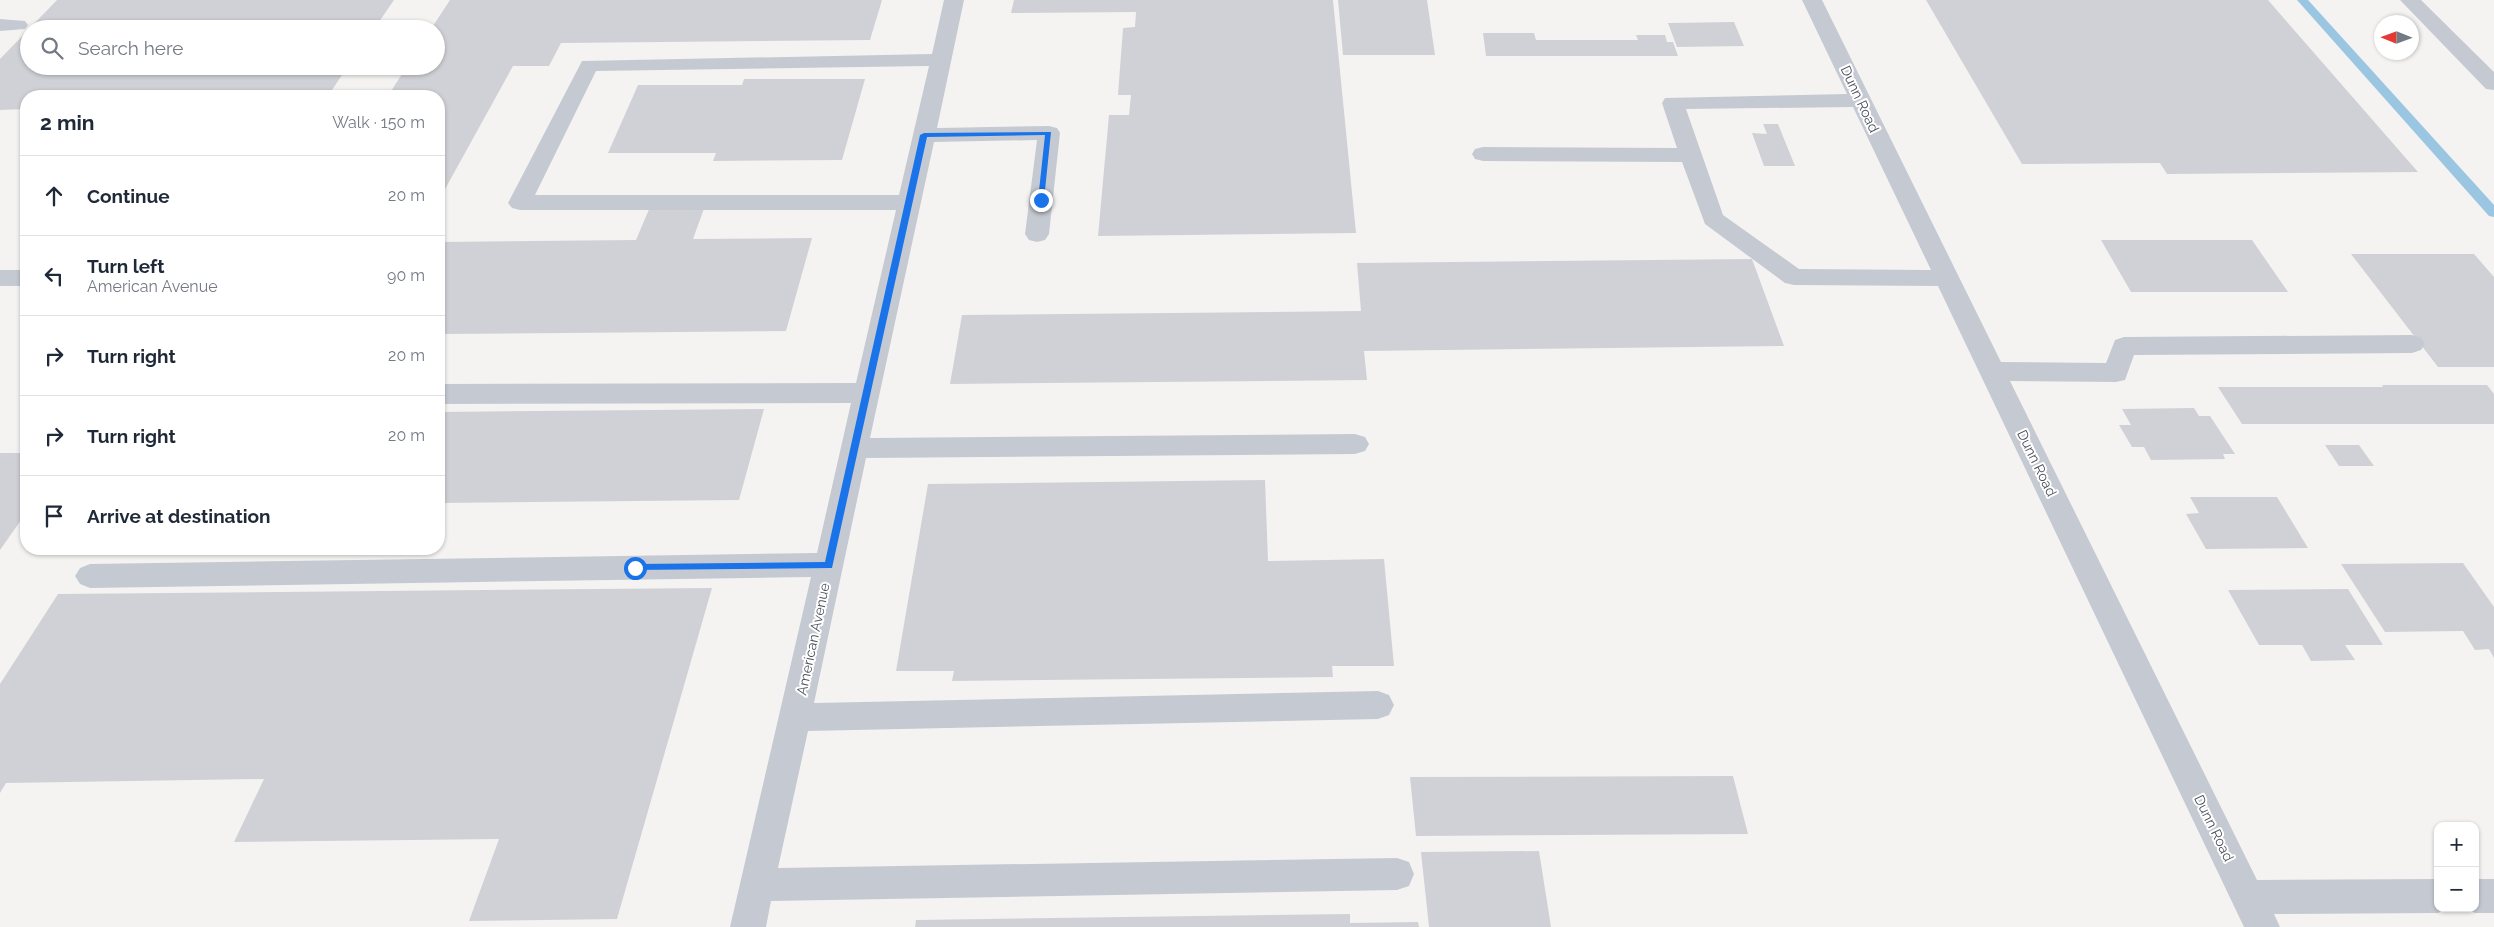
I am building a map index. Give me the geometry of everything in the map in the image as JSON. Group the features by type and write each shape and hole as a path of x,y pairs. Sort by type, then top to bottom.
{"street":[{"name":"American Avenue","path":"748,927 954,0"},
{"name":"Dunn Road","path":"1812,0 2262,927"},
{"path":"2410,0 2494,84"},
{"path":"909,202 520,203 589,65 941,60"},
{"path":"1860,100 1673,103 1713,219 1794,277 1947,278"},
{"path":"924,135 1049,133 1037,234"},
{"path":"1483,154 1691,155"},
{"path":"0,278 20,278"},
{"path":"1993,372 2116,373 2124,346 2412,344"},
{"path":"445,394 867,393"},
{"path":"855,448 1354,444"},
{"path":"90,576 829,566"},
{"path":"796,717 1378,705"},
{"path":"757,886 1397,874"},
{"path":"2248,897 2434,896"},
{"path":"2479,896 2494,896"}],"building":[{"path":"57,0 394,0 380,20 38,20"},
{"path":"450,0 882,0 870,40 561,43 549,66 513,66 445,189 445,90 392,90 401,75 445,75 445,20 437,20"},
{"path":"1014,0 1333,0 1356,233 1098,236 1109,115 1129,115 1131,95 1118,95 1123,28 1135,27 1136,12 1011,13"},
{"path":"1338,0 1427,0 1435,55 1343,55"},
{"path":"1926,0 2268,0 2418,172 2167,174 2160,163 2022,164"},
{"path":"1734,22 1744,46 1677,47 1668,23"},
{"path":"1483,33 1534,33 1536,40 1638,40 1636,35 1665,35 1667,42 1673,42 1678,56 1486,56"},
{"path":"20,38 20,75 342,75 332,90 20,90 20,109 0,110 0,59"},
{"path":"744,79 865,79 842,160 713,161 716,153 608,153 638,85 742,85"},
{"path":"1763,124 1778,124 1795,166 1764,166 1752,133 1767,134"},
{"path":"705,206 693,239 812,238 786,331 445,334 445,242 636,240 650,207"},
{"path":"2101,240 2252,240 2288,292 2131,292"},
{"path":"2351,254 2474,254 2494,277 2494,367 2438,367"},
{"path":"1752,259 1784,346 1364,351 1367,380 950,384 962,315 1361,311 1357,263"},
{"path":"2382,385 2487,385 2494,394 2494,424 2242,424 2218,387 2383,387"},
{"path":"2194,408 2199,416 2210,416 2235,454 2223,454 2225,459 2151,460 2144,447 2132,447 2119,425 2131,425 2122,409"},
{"path":"764,409 739,500 445,503 445,412"},
{"path":"2325,445 2359,445 2374,466 2339,466"},
{"path":"0,453 20,453 20,522 0,550"},
{"path":"1265,480 1268,561 1384,559 1394,666 1332,666 1333,677 952,681 954,671 896,671 928,484"},
{"path":"2190,497 2277,497 2308,548 2206,549 2186,514 2199,513"},
{"path":"2463,563 2494,607 2494,658 2489,649 2475,650 2463,631 2385,632 2341,564"},
{"path":"712,588 617,919 469,921 499,839 234,842 264,779 6,783 0,793 0,684 58,594"},
{"path":"2348,589 2383,645 2345,645 2355,660 2311,661 2302,645 2259,645 2228,590"},
{"path":"1733,776 1748,834 1416,836 1410,777"},
{"path":"1539,851 1551,927 1429,927 1421,852"},
{"path":"1350,914 1350,923 1418,922 1419,927 915,927 916,920"}],"waterway":[{"path":"2302,0 2494,213"}],"route":[{"path":"635,568 829,566 924,135 1049,133 1041,200"}]}
